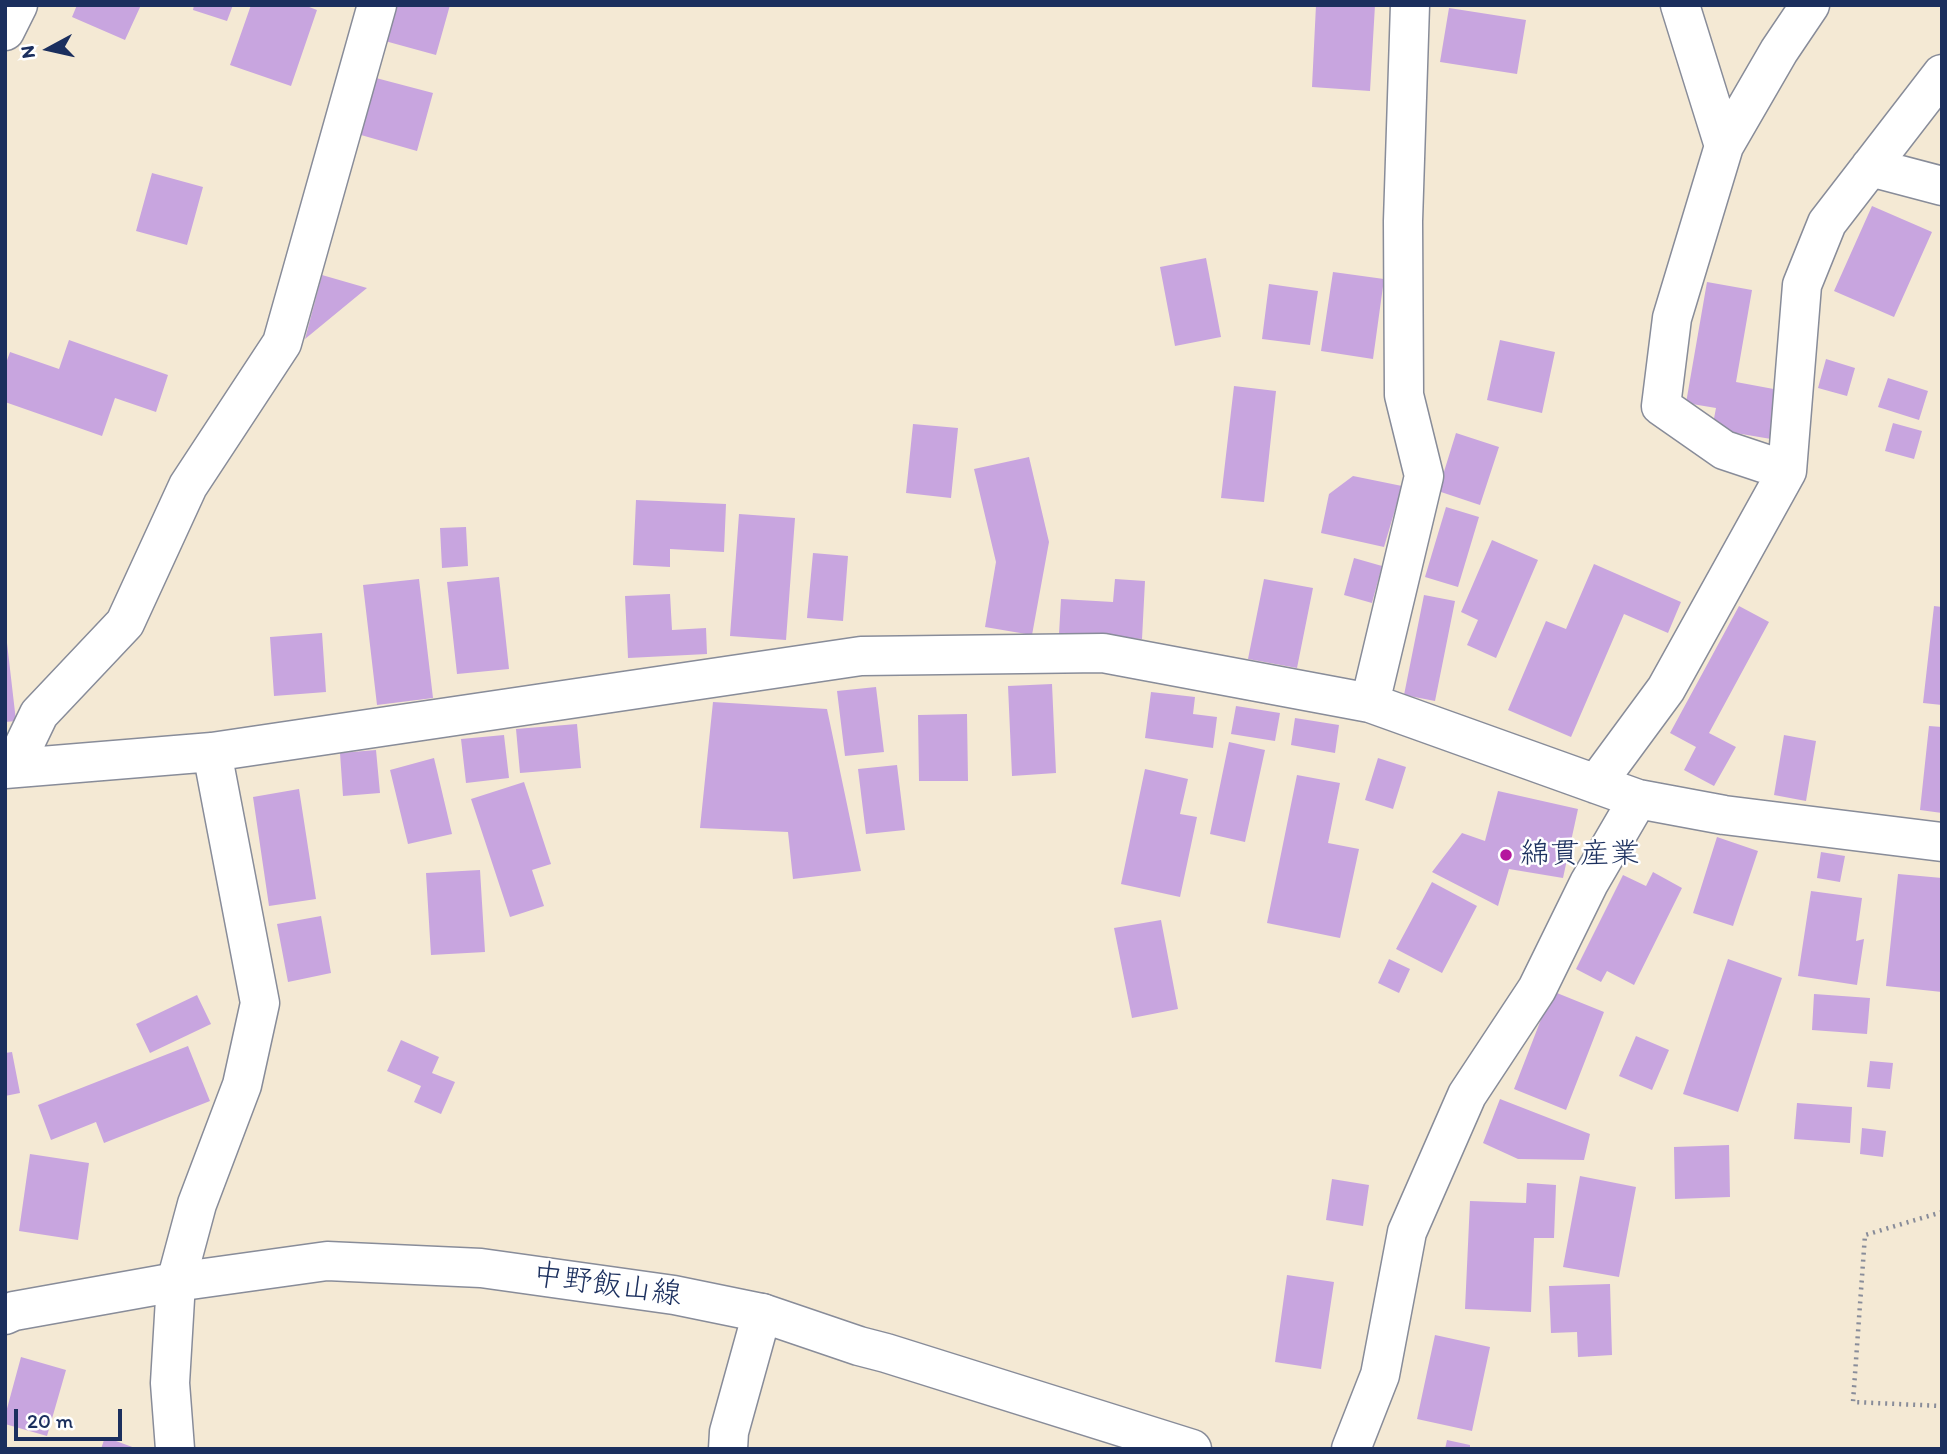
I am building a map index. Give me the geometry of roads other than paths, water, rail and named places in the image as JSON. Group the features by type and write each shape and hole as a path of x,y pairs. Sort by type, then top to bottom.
{"street":[{"path":"5,31 18,5"},
{"path":"9,768 39,714 125,623 188,486 282,343 377,5"},
{"path":"1370,703 1424,476 1404,396 1403,221 1410,5"},
{"path":"1680,5 1724,146"},
{"path":"1787,471 1724,450 1661,406 1672,318 1724,146 1779,51 1810,5"},
{"path":"1596,784 1666,689 1787,471 1802,285 1827,223 1942,74"},
{"path":"1870,167 1942,186"},
{"path":"9,768 212,752 861,656 1103,653 1370,703 1638,799 1724,815 1942,842"},
{"path":"175,1449 170,1383 176,1282 197,1204 243,1086 260,1003 212,752"},
{"path":"1351,1449 1380,1375 1408,1232 1467,1095 1537,989 1589,883 1638,799"},
{"name":"中野飯山線","path":"5,1315 176,1282 327,1261 481,1268 674,1295 761,1313 1192,1449"},
{"path":"728,1449 729,1432 761,1313"}],"place":[{"name":"綿貫産業","path":"1506,855"}]}
